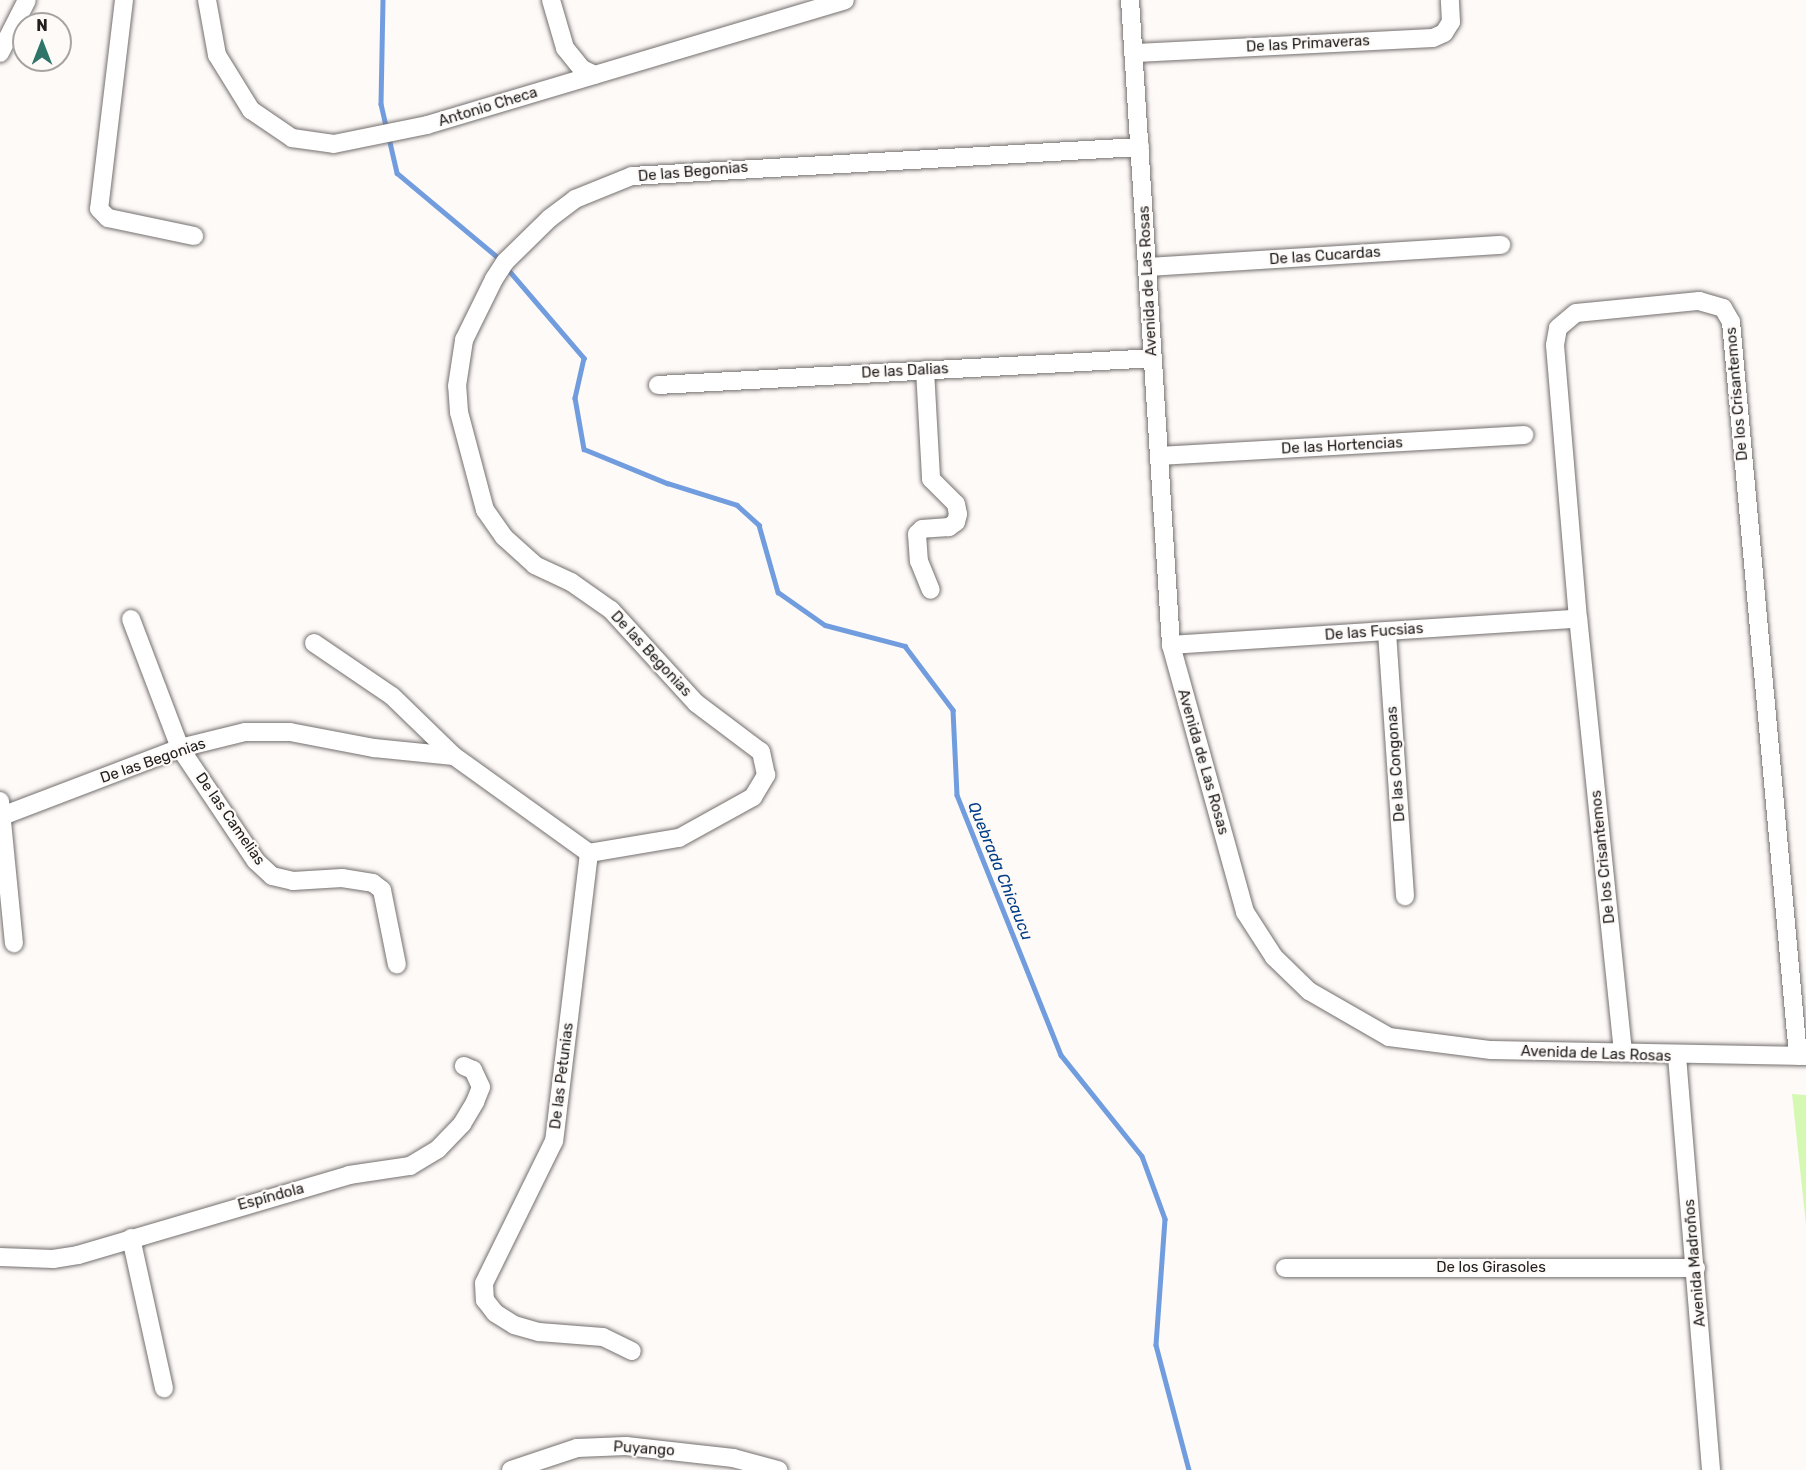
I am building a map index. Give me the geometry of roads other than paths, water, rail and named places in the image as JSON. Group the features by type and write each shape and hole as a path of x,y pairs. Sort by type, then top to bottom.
{"street":[{"path":"0,53 27,0"},
{"path":"124,0 99,209 108,218 194,236"},
{"name":"Antonio Checa","path":"207,0 217,55 252,110 292,138 334,144 427,125 845,0"},
{"path":"551,0 565,48 582,69 595,75"},
{"name":"Avenida de Las Rosas","path":"1130,0 1136,53 1152,358 1171,645 1245,912 1274,957 1310,992 1389,1037 1491,1050 1677,1056 1802,1056"},
{"name":"De las Primaveras","path":"1136,53 1433,38 1444,33 1452,22 1450,0"},
{"name":"De las Begonias","path":"1,809 180,748 245,732 290,732 374,748 454,756 589,853 679,838 753,797 766,775 761,752 696,703 610,610 571,582 535,565 504,537 485,510 459,412 457,386 464,340 494,279 518,248 575,199 632,176 1140,147"},
{"name":"De las Cucardas","path":"1149,267 1501,244"},
{"name":"De los Crisantemos","path":"1623,1053 1578,619 1556,345 1558,328 1576,313 1699,301 1716,304 1731,322 1802,1056"},
{"name":"De las Dalias","path":"658,384 1152,358"},
{"path":"925,370 931,479 956,504 957,514 956,522 949,527 922,530 917,534 919,561 931,590"},
{"name":"De las Hortencias","path":"1159,456 1524,435"},
{"name":"De las Fucsias","path":"1171,645 1578,619"},
{"name":"De las Camelias","path":"131,620 180,748 256,861 273,876 293,881 342,878 373,883 382,890 397,965"},
{"name":"De las Congonas","path":"1387,632 1405,896"},
{"path":"314,643 392,696 454,756"},
{"path":"1,809 14,944"},
{"name":"De las Petunias","path":"589,853 554,1141 484,1283 485,1300 495,1313 514,1325 539,1332 603,1337 632,1351"},
{"name":"Avenida Madroños","path":"1677,1056 1711,1470"},
{"name":"Espíndola","path":"0,1257 53,1260 349,1175 410,1166 438,1149 462,1124 475,1102 481,1087 473,1070 464,1066"},
{"path":"131,1238 164,1388"},
{"name":"De los Girasoles","path":"1285,1268 1696,1268"},
{"name":"Puyango","path":"511,1470 577,1448 626,1446 733,1458 778,1470"}],"waterway":[{"name":"Quebrada Chicaucu","path":"383,0 381,104 387,130"},
{"name":"Quebrada Chicaucu","path":"389,138 397,173 501,260"},
{"name":"Quebrada Chicaucu","path":"506,267 584,358 575,398 584,449 667,483 737,505 759,525 778,592 825,625 905,646 953,710 957,795 1061,1055 1142,1156 1165,1219 1156,1345 1189,1470"}]}
